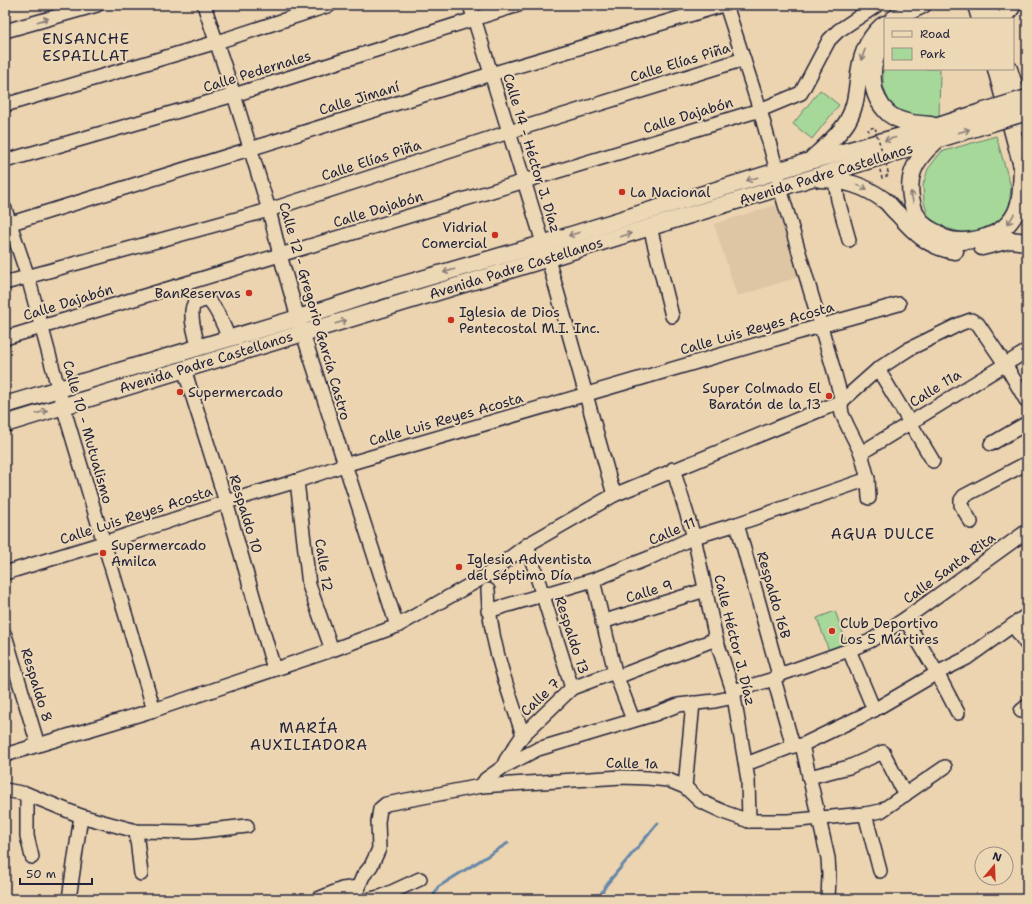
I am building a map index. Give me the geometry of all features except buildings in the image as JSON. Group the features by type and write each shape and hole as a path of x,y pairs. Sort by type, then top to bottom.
{"main road":[{"path":"895,18 923,5"},
{"path":"976,5 980,18"},
{"path":"988,5 993,18"},
{"path":"1005,18 1013,5"},
{"path":"810,161 832,140 847,122 854,105 862,56 870,39 884,25"},
{"path":"884,42 878,50 873,65 873,84 878,100 890,114 938,133 920,157 913,170 910,184 916,213 924,225 944,238 966,241 977,240 994,234 1009,223 1018,208 1021,195 1022,168"},
{"path":"1000,71 1027,126"},
{"path":"1000,71 1022,168 1027,183"},
{"name":"Avenida Padre Castellanos","path":"5,424 780,188 983,118 1027,98"},
{"name":"Avenida Padre Castellanos","path":"983,118 1027,112"},
{"name":"Avenida Padre Castellanos","path":"5,405 298,318 384,290 542,244 810,161 938,133"},
{"path":"810,178 835,180 860,185 884,200 913,231 925,241 953,251 970,250 1010,240 1027,242"}],"street":[{"path":"5,31 97,5"},
{"name":"Calle 12 - Gregorio García Castro","path":"204,5 217,42 269,210 298,318 397,626"},
{"path":"5,105 217,42 330,5"},
{"name":"Calle 14 - Héctor J. Díaz","path":"470,5 542,244 548,259 614,495"},
{"name":"Calle Pedernales","path":"5,161 234,96 518,5"},
{"name":"Calle Jimaní","path":"7,224 491,74 723,5"},
{"path":"726,5 778,171 780,188 842,401 842,414 861,453 868,478 869,498"},
{"name":"Calle Dajabón","path":"5,338 760,110 801,93 829,40 838,31 877,5"},
{"name":"Calle Elías Piña","path":"5,284 269,210 509,132 744,59"},
{"path":"835,180 838,200 849,240"},
{"name":"Calle 10 - Mutualismo","path":"5,209 7,224 28,277 63,406 154,710"},
{"path":"650,227 672,316"},
{"path":"198,347 192,307 194,304 207,300 216,309 229,338"},
{"name":"Calle Luis Reyes Acosta","path":"5,573 344,465 899,304"},
{"path":"5,755 154,710 274,668 332,650 397,626 484,577 527,545 614,495 673,469 842,401 878,369 909,349 971,320 978,324 1005,364 1027,402"},
{"name":"Calle 11a","path":"861,453 1027,351"},
{"name":"Respaldo 10","path":"184,369 226,502 274,668"},
{"path":"878,369 933,461"},
{"path":"991,444 1027,422"},
{"path":"971,522 961,505 961,500 964,496 1027,462"},
{"name":"Calle Héctor J. Díaz","path":"673,469 694,537 716,639 734,694 748,780 749,821"},
{"name":"Calle 11","path":"488,611 593,580 649,558 694,537 737,524 868,478"},
{"name":"Calle 12","path":"297,481 309,585 332,650"},
{"name":"Respaldo 16B","path":"737,524 777,677 809,777 828,858 830,875 828,899"},
{"name":"Calle Santa Rita","path":"503,767 528,753 655,714 678,705 734,694 870,641 905,619 1027,532"},
{"name":"Respaldo 13","path":"527,545 572,688"},
{"path":"593,580 602,622 616,674 633,720"},
{"path":"488,590 488,611 495,649 523,735"},
{"name":"Calle 9","path":"602,622 705,590"},
{"path":"746,764 798,746 874,710 937,673 966,658 1027,615"},
{"path":"905,619 937,673 958,713"},
{"path":"1013,625 1027,645"},
{"name":"Respaldo 8","path":"5,635 38,745"},
{"name":"Calle 7","path":"503,767 513,748 523,735 572,688 716,639"},
{"path":"849,650 874,710"},
{"path":"685,787 693,703"},
{"path":"809,777 850,767 883,752 905,795"},
{"path":"481,786 486,779 503,767"},
{"name":"Calle 1a","path":"353,899 363,876 371,866 379,849 378,822 380,809 386,804 481,786 622,777 668,780 685,787 700,801 726,813 749,821 788,821 865,814 881,811 945,767"},
{"path":"5,790 27,794 81,816 136,831 193,832 247,826"},
{"path":"27,794 28,836 32,856"},
{"path":"865,814 880,871"},
{"path":"69,899 81,816"},
{"path":"136,831 141,874"},
{"path":"371,899 383,896 420,879"},
{"path":"318,899 342,889 359,887"}],"path":[{"path":"877,135 887,168"}],"shaded area":[{"path":"776,205 799,277 737,296 714,224"}],"green space":[{"path":"884,66 884,70 940,70 939,119 901,114 889,102 883,86"},
{"path":"820,90 839,105 812,139 793,124"},
{"path":"996,136 1011,187 1009,207 1000,221 979,230 963,233 943,227 929,218 924,202 923,185 928,169 941,152"},
{"name":"Club Deportivo Los 5 Mártires","path":"835,611 847,644 829,651 817,618"}],"waterway":[{"path":"598,899 606,885 658,823"},
{"path":"432,899 438,887 508,843"}],"place":[{"name":"La Nacional","path":"622,192"},
{"name":"Vidrial Comercial","path":"495,235"},
{"name":"BanReservas","path":"249,293"},
{"name":"Iglesia de Dios Pentecostal M.I. Inc.","path":"451,320"},
{"name":"Supermercado","path":"180,392"},
{"name":"Super Colmado El Baratón de la 13","path":"829,396"},
{"name":"Supermercado Amilca","path":"103,553"},
{"name":"Iglesia Adventista del Séptimo Día","path":"459,567"},
{"name":"Club Deportivo Los 5 Mártires","path":"832,631"}],"district":[{"name":"ENSANCHE ESPAILLAT","path":"86,48"},
{"name":"AGUA DULCE","path":"883,534"},
{"name":"MARÍA AUXILIADORA","path":"309,736"}]}
